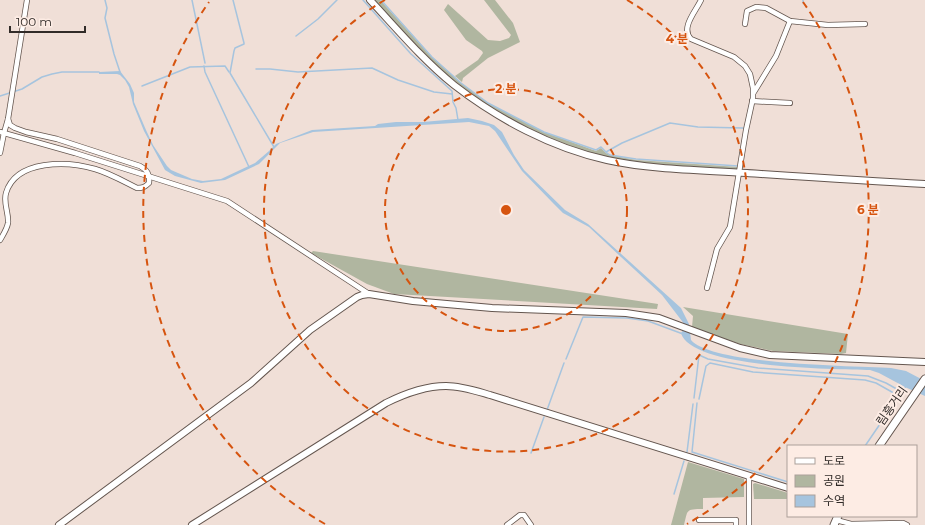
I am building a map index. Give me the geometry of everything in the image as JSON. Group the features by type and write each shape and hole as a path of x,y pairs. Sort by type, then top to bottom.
{"main road":[{"name":"림흥거리","path":"880,445 925,379"}],"street":[{"path":"0,153 2,133 8,119 27,0"},
{"path":"370,0 415,49 442,74 480,103 509,121 565,148 606,160 652,167 925,184"},
{"path":"700,0 688,24 688,35 702,44 734,57 740,61 750,74 754,88 730,227 717,249 707,288"},
{"path":"745,24 747,11 756,8 766,8 790,21 828,26 865,24"},
{"path":"753,93 776,56 790,21"},
{"path":"752,101 790,103"},
{"path":"0,240 8,223 5,203 6,193 17,176 26,170 63,163 94,168 108,173 136,188 142,188 149,182 146,169 140,166 57,139 26,132 10,125 8,119"},
{"path":"2,133 75,153 227,201 369,294"},
{"path":"60,525 252,383 310,330 357,297 369,294 413,301 492,308 626,313 659,318 682,328 740,348 770,354 925,362"},
{"path":"192,525 398,397 429,388 447,386 463,388 490,395 787,488"},
{"path":"749,476 749,525"},
{"path":"507,525 520,515 524,515 531,525"},
{"path":"699,520 736,520 736,525"},
{"path":"836,520 848,523 903,523 907,525"}],"green space":[{"path":"375,0 380,0 432,57 461,83 488,103 544,132 596,151 601,148 610,155 636,160 738,167 738,171 655,165 606,158 553,139 533,130 495,109 442,71 419,49"},
{"path":"484,0 495,0 513,23 520,42 488,58 463,78 462,82 455,76 478,60 483,53 466,40 444,10 448,4 488,40 500,41 509,38 511,35"},
{"path":"313,251 658,304 657,309 394,294 367,284 311,253"},
{"path":"683,307 848,334 846,353 773,351 740,344 692,327 693,316"},
{"path":"688,462 744,479 744,497 703,498 703,509 693,509 688,511 684,525 671,525"},
{"path":"755,483 787,493 787,499 754,499 753,484"}],"water":[{"path":"120,71 130,84 134,93 134,102 153,145 167,166 171,170 192,179 203,181 221,179 255,163 276,144 312,130 375,126 378,124 396,122 423,122 468,118 494,125 502,132 524,170 565,210 588,224 681,308 689,324 691,340 704,348 726,355 785,363 891,368 906,371 925,381 925,396 870,370 767,365 710,354 691,345 681,333 685,325 662,295 589,227 563,213 522,171 495,131 489,126 469,122 313,132 280,143 259,164 225,180 201,183 175,176 165,170 144,131 133,104 129,87 125,80 117,74 99,74 99,72"}],"waterway":[{"path":"105,0 107,8 105,18 120,72"},
{"path":"192,0 205,63"},
{"path":"233,0 244,44 235,48 230,73 274,147"},
{"path":"296,36 318,19 337,0"},
{"path":"363,0 411,54 452,91 453,102 456,108 458,120"},
{"path":"381,0 432,57 461,83 488,103 544,132 596,150 601,147 610,155 636,159 738,166"},
{"path":"204,66 205,72 249,167"},
{"path":"142,86 190,67 225,66 229,72"},
{"path":"256,69 298,72 372,68 398,80 434,92 452,94"},
{"path":"0,96 22,89 42,77 52,74 62,72 99,72"},
{"path":"606,152 622,143 670,123 698,127 743,128"},
{"path":"566,359 583,317 627,318 648,321 683,334"},
{"path":"694,398 699,355 708,359 758,368 868,376 886,383 902,392"},
{"path":"547,410 564,363"},
{"path":"699,399 706,366 710,363 753,372 865,380 876,383 899,396"},
{"path":"866,445 906,386"},
{"path":"697,403 692,452 787,482"},
{"path":"687,452 693,404"},
{"path":"531,453 544,417"},
{"path":"674,494 684,461"}]}
